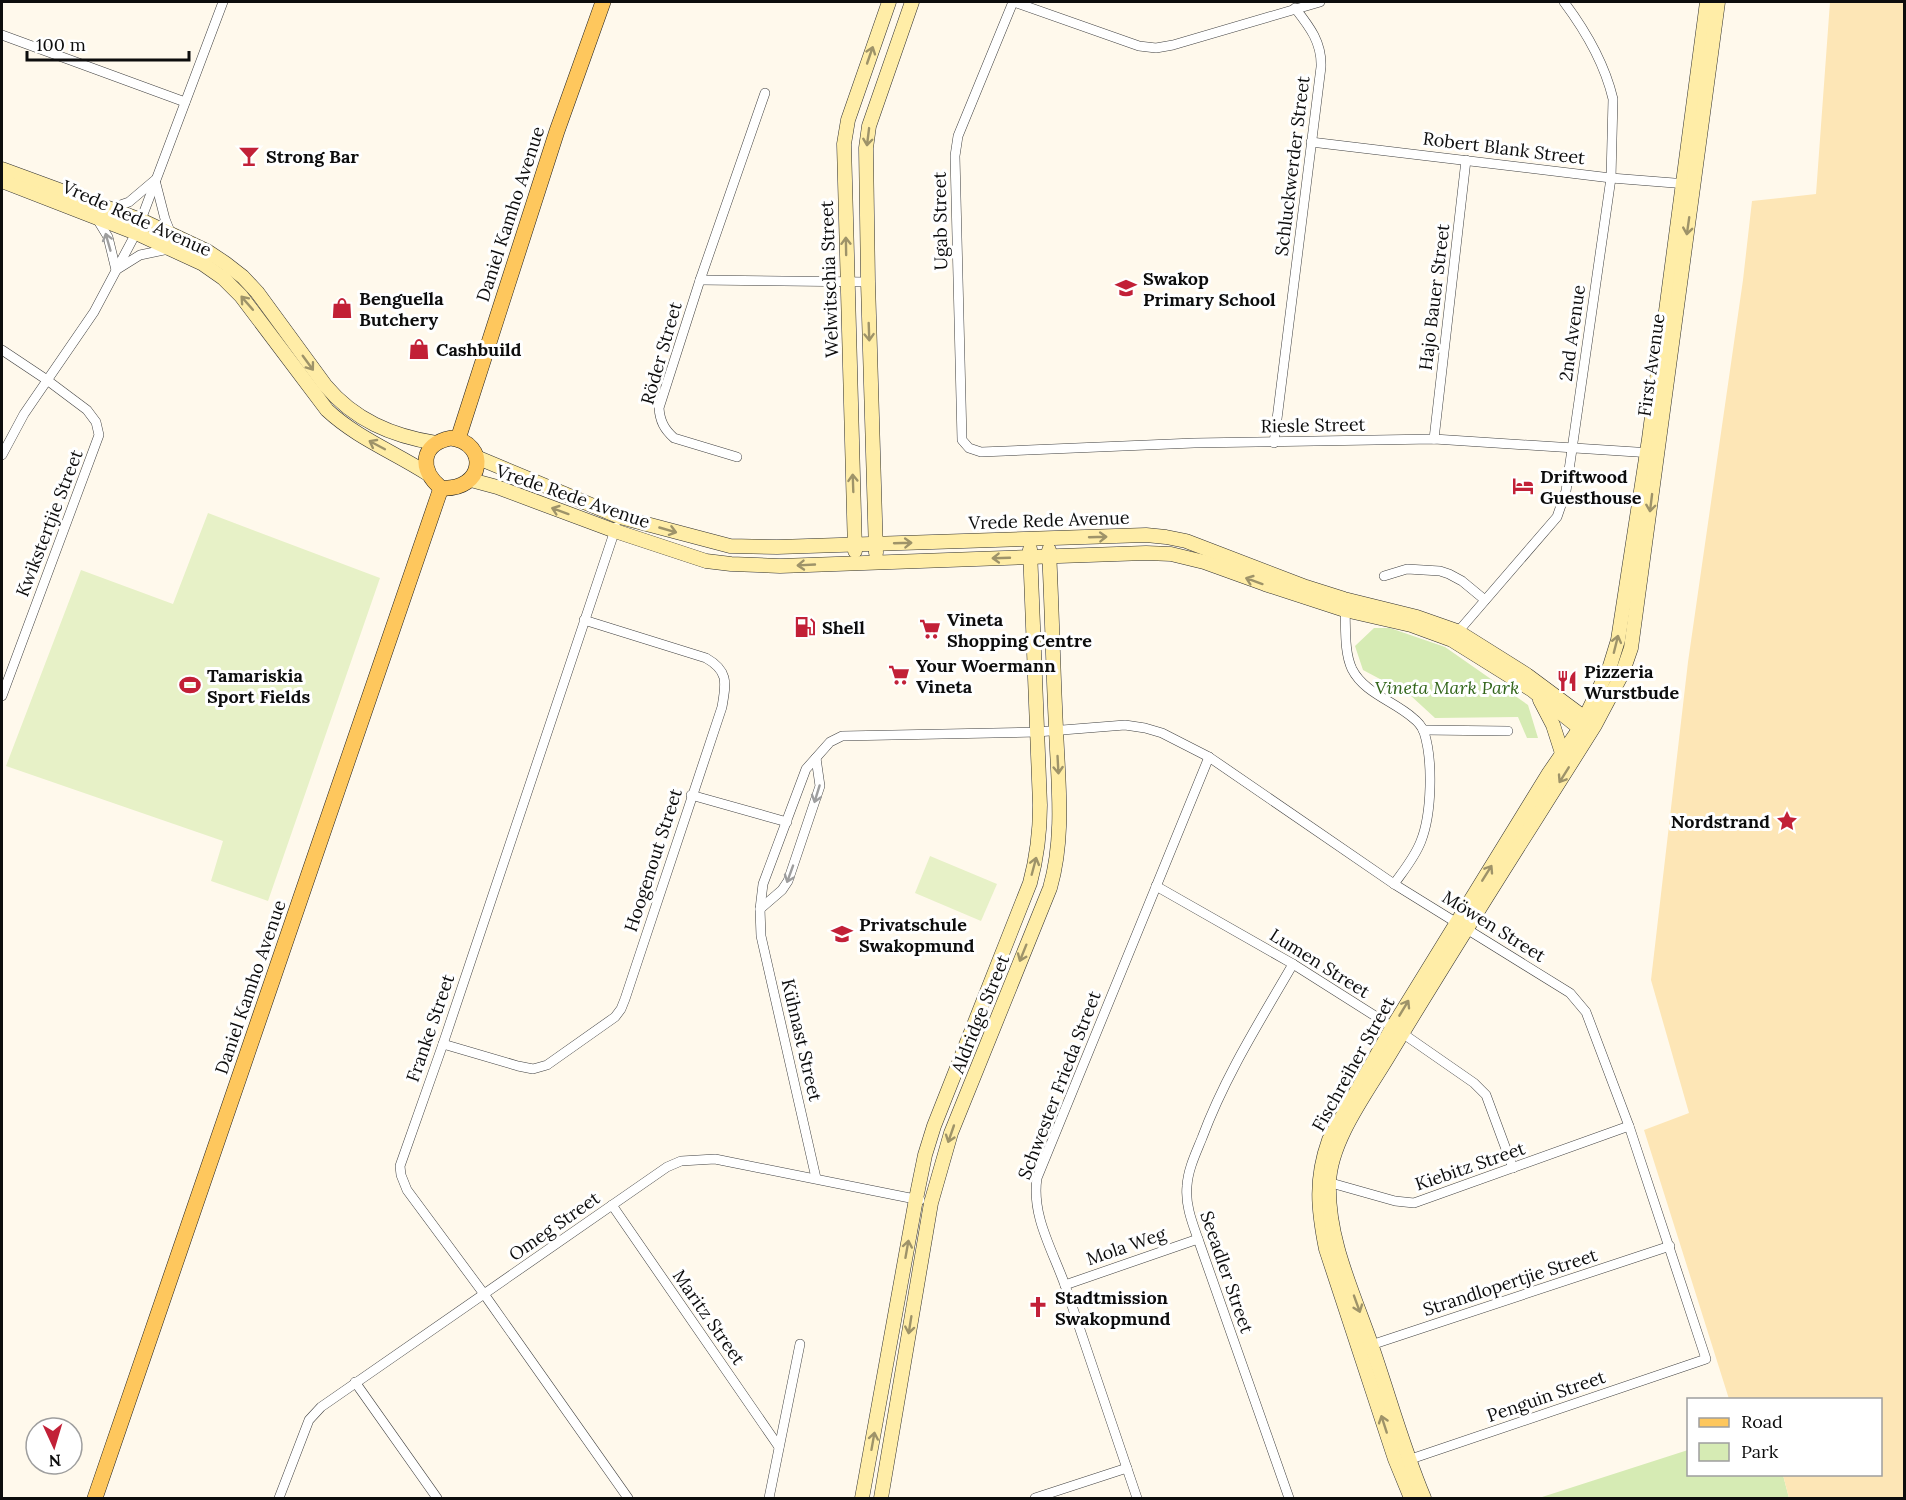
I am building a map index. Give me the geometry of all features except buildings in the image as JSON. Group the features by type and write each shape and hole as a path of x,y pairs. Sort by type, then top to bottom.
{"main road":[{"name":"Daniel Kamho Avenue","path":"458,439 557,131 603,2"},
{"path":"451,438 470,446 476,457 477,465 471,480 462,487 441,488 428,474 427,457 430,449 436,443 451,438"},
{"name":"Daniel Kamho Avenue","path":"95,1498 441,488"}],"street":[{"path":"2,455 13,432 94,312 139,226 223,2"},
{"name":"Welwitschia Street","path":"855,562 844,144 848,120 889,2"},
{"path":"876,562 865,169 869,126 912,2"},
{"path":"1013,2 1139,46 1155,48 1173,45 1320,2"},
{"name":"Ugab Street","path":"969,448 962,440 955,156 958,136 1013,2"},
{"name":"2nd Avenue","path":"1455,636 1557,517 1566,491 1611,178 1613,99 1610,86 1594,50 1564,2"},
{"name":"First Avenue","path":"1587,727 1618,640 1652,453 1688,184 1707,2"},
{"name":"First Avenue","path":"1688,184 1718,2"},
{"name":"Schluckwerder Street","path":"1274,443 1321,58 1316,37 1295,8"},
{"path":"2,35 185,102"},
{"name":"Röder Street","path":"737,458 674,438 660,422 659,408 700,280 765,93"},
{"name":"Robert Blank Street","path":"1311,142 1611,178 1688,184"},
{"name":"Hajo Bauer Street","path":"1434,439 1466,160"},
{"name":"Vrede Rede Avenue","path":"2,169 110,209 170,242 203,264 223,279 255,312 320,403 341,423 428,474"},
{"path":"110,209 126,205 155,180"},
{"path":"116,270 140,255 170,242 155,180"},
{"name":"Vrede Rede Avenue","path":"2,181 96,217 139,226"},
{"path":"96,217 108,237 116,270"},
{"name":"Vrede Rede Avenue","path":"170,242 207,251 243,277 257,292 334,397 350,410 384,430 400,436 436,443"},
{"path":"700,280 868,282"},
{"name":"Kwikstertjie Street","path":"2,350 87,410 96,422 99,435 2,696"},
{"name":"Riesle Street","path":"969,448 981,452 1194,443 1434,439 1652,453"},
{"name":"Vrede Rede Avenue","path":"476,457 620,517 730,546 777,547 1156,536 1185,541 1306,587 1417,617 1527,675 1587,727"},
{"name":"Vrede Rede Avenue","path":"471,480 497,487 615,531 706,561 731,564 780,566 1172,554 1204,562 1345,610 1455,636 1587,727"},
{"name":"Franke Street","path":"620,517 400,1166 407,1190 484,1294 628,1498"},
{"name":"Aldridge Street","path":"881,1498 931,1203 951,1133 1050,888 1056,865 1059,824 1048,538"},
{"name":"Aldridge Street","path":"862,1498 925,1155 934,1126 1030,883 1037,856 1040,827 1029,539"},
{"path":"1204,562 1209,549"},
{"path":"1384,576 1407,569 1449,573 1485,600"},
{"path":"1345,610 1350,663 1355,674 1380,696 1399,706 1424,730 1429,762 1430,793 1427,818 1421,840 1412,859 1394,884"},
{"name":"Hoogenout Street","path":"443,1044 533,1069 547,1065 615,1017 625,999 722,707 725,679 720,668 706,658 584,620"},
{"path":"1532,690 1548,714 1562,753"},
{"name":"Möwen Street","path":"1056,731 1105,726 1145,728 1179,740 1209,757 1394,884 1570,993 1586,1012 1629,1126 1706,1359"},
{"name":"Fischreiher Street","path":"1462,926 1562,753 1587,727"},
{"name":"Fischreiher Street","path":"1411,1498 1403,1462 1365,1347 1339,1256 1324,1181 1336,1148 1397,1030 1587,727"},
{"path":"1424,730 1508,731"},
{"name":"Kühnast Street","path":"816,1178 761,936 760,909 763,884 806,769 830,742 842,736 1056,731"},
{"name":"Schwester Frieda Street","path":"1137,1498 1065,1285 1039,1216 1035,1193 1037,1178 1209,757"},
{"path":"760,909 782,891 788,881 820,786 816,758"},
{"path":"691,795 787,822"},
{"name":"Lumen Street","path":"1156,886 1293,964 1397,1030 1474,1083 1486,1095 1513,1168"},
{"name":"Seeadler Street","path":"1289,1498 1189,1214 1186,1198 1191,1167 1209,1118 1234,1064 1293,964"},
{"path":"957,1068 974,1075"},
{"name":"Kiebitz Street","path":"1324,1181 1395,1201 1413,1203 1629,1126"},
{"name":"Omeg Street","path":"279,1498 309,1420 321,1407 654,1175 681,1161 715,1159 931,1203"},
{"name":"Maritz Street","path":"612,1205 779,1447"},
{"name":"Mola Weg","path":"1065,1285 1198,1239"},
{"name":"Strandlopertjie Street","path":"1365,1347 1670,1246"},
{"path":"769,1498 800,1344"},
{"name":"Penguin Street","path":"1403,1462 1706,1359"},
{"path":"356,1382 437,1498"},
{"name":"Fischreiher Street","path":"1403,1462 1424,1498"},
{"path":"1035,1498 1127,1468"}],"green space":[{"name":"Tamariskia Sport Fields","path":"208,513 380,578 268,901 211,881 223,841 6,766 81,570 173,604"},
{"name":"Vineta Mark Park","path":"1374,628 1390,628 1445,647 1528,705 1538,738 1527,738 1518,717 1435,718 1410,695 1363,670 1355,646"},
{"path":"930,856 997,884 981,921 915,893"},
{"path":"1687,1450 1687,1476 1783,1476 1789,1498 1539,1498"}],"sand":[{"name":"Nordstrand","path":"1830,2 1904,2 1904,1498 1789,1498 1783,1476 1882,1476 1882,1398 1729,1398 1644,1130 1689,1113 1651,980 1688,662 1743,280 1752,201 1816,194"}],"place":[{"name":"Strong Bar","path":"249,156"},
{"name":"Swakop Primary School","path":"1126,288"},
{"name":"Benguella Butchery","path":"342,308"},
{"name":"Cashbuild","path":"419,349"},
{"name":"Driftwood Guesthouse","path":"1523,486"},
{"name":"Shell","path":"805,627"},
{"name":"Vineta Shopping Centre","path":"930,629"},
{"name":"Your Woermann Vineta","path":"899,675"},
{"name":"Pizzeria Wurstbude","path":"1567,681"},
{"name":"Tamariskia Sport Fields","path":"190,685"},
{"name":"Nordstrand","path":"1787,821"},
{"name":"Privatschule Swakopmund","path":"842,934"},
{"name":"Stadtmission Swakopmund","path":"1038,1307"}]}
